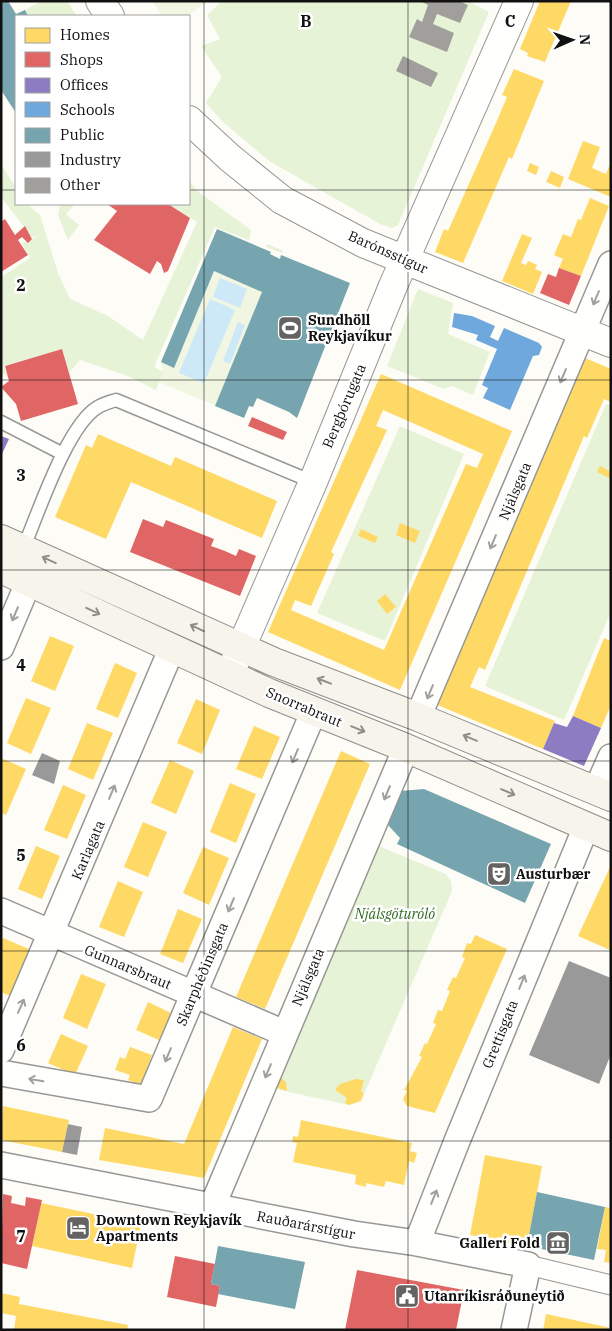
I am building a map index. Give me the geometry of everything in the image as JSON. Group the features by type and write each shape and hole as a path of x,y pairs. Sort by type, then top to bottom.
{"main road":[{"path":"12,544 274,662 418,717 603,794"},
{"name":"Snorrabraut","path":"1,569 314,711 406,748 599,832"}],"street":[{"path":"100,1 109,15"},
{"name":"Bergþórugata","path":"230,673 405,261 519,1"},
{"name":"Barónsstígur","path":"190,121 230,158 282,200 363,243 611,343"},
{"name":"Njálsgata","path":"418,717 611,264"},
{"path":"1,647 29,581"},
{"name":"Karlagata","path":"1,1050 52,934 172,648"},
{"name":"Skarphéðinsgata","path":"1,1073 149,1099 314,711"},
{"name":"Njálsgata","path":"212,1207 406,748"},
{"path":"603,794 611,758"},
{"name":"Grettisgata","path":"417,1243 468,1114 599,832"},
{"name":"Gunnarsbraut","path":"1,911 284,1033"},
{"name":"Rauðarárstígur","path":"1,1166 354,1234 417,1243 611,1284"},
{"path":"514,1330 528,1265"}],"lane":[{"path":"12,544 81,423 97,407 116,400 312,482"},
{"path":"1,422 63,454"}],"green space":[{"path":"42,1 67,1 76,15 28,15 25,10"},
{"path":"152,1 209,1 188,15 161,15"},
{"path":"222,1 468,1 489,12 398,225 392,228 380,224 269,161 223,122 206,103 222,77 201,46 220,39 207,15"},
{"path":"1,164 15,186 15,205 28,205 40,215 58,273 70,299 108,316 143,340 197,222 170,205 190,205 190,181 196,190 251,230 249,240 215,227 154,367 163,372 156,390 128,376 80,360 69,373 62,349 4,366 7,376 1,373 1,277 30,258 22,243 40,235 32,237 1,197"},
{"path":"60,205 74,205 66,214 79,225 68,240 58,215"},
{"path":"268,244 283,251 282,253 266,247"},
{"path":"214,271 262,292 216,406 159,382 163,372 161,362 174,367"},
{"path":"418,289 453,303 448,334 490,352 473,395 452,386 444,389 387,366"},
{"path":"606,404 611,406 611,612 564,720 485,686"},
{"path":"400,426 464,454 385,641 317,613"},
{"name":"Njálsgöturóló","path":"379,846 446,874 451,881 452,891 361,1101 349,1105 280,1090 277,1079"}],"water":[{"path":"220,278 247,289 240,308 213,297"},
{"path":"210,299 235,310 204,383 179,373"},
{"path":"238,322 245,325 230,364 223,361"}],"building: Homes":[{"path":"540,1 571,1 545,62 527,56 528,53 520,49"},
{"path":"514,69 544,81 512,159 509,157 463,263 435,252 444,229 448,231 496,123 507,97 502,95"},
{"path":"583,141 600,147 592,168 606,174 611,162 611,197 568,179"},
{"path":"530,163 539,167 536,175 527,171"},
{"path":"551,171 564,177 560,188 546,182"},
{"path":"590,198 609,206 581,276 559,268 563,259 554,255 563,234 571,237 578,219 581,220"},
{"path":"522,234 532,238 521,263 526,265 528,261 537,265 535,269 542,272 533,294 502,281"},
{"path":"585,358 611,369 611,402 604,399 587,438 584,436 485,670 479,667 470,687 555,721 543,749 435,704"},
{"path":"381,374 512,431 400,690 268,632","holes":["383,410 483,454 477,468 466,464 384,650 291,610 295,600 311,606 334,554 331,552 387,430 376,426"]},
{"path":"98,434 171,466 175,457 277,501 262,538 131,482 106,539 55,517 86,445 92,448"},
{"path":"600,466 611,472 611,479 597,472"},
{"path":"400,523 420,531 415,543 396,535"},
{"path":"361,529 378,537 375,543 358,536"},
{"path":"385,594 396,607 387,614 377,601"},
{"path":"50,636 74,646 55,691 31,681"},
{"path":"604,638 611,641 611,705 601,728 573,716"},
{"path":"115,663 137,673 118,718 96,709"},
{"path":"26,698 51,708 31,754 7,743"},
{"path":"196,699 220,710 202,754 177,743"},
{"path":"87,723 113,733 93,780 68,769"},
{"path":"254,726 280,737 262,779 236,769"},
{"path":"341,751 370,764 265,1009 236,997"},
{"path":"1,758 26,769 6,815 1,813"},
{"path":"170,760 194,771 176,814 151,803"},
{"path":"230,783 256,794 236,843 210,832"},
{"path":"63,785 86,795 67,839 44,830"},
{"path":"143,822 167,832 148,877 124,867"},
{"path":"36,846 60,856 42,899 18,889"},
{"path":"203,847 229,858 209,905 183,893"},
{"path":"611,865 611,947 610,950 578,936"},
{"path":"118,881 143,892 124,937 99,927"},
{"path":"178,909 202,919 183,963 160,954"},
{"path":"475,935 507,949 435,1113 407,1106 403,1099 407,1091 404,1090 422,1057 419,1056 436,1024 433,1023 438,1010 442,1011 450,991 447,990 453,977 456,978 465,958 462,957 467,943 471,944"},
{"path":"3,938 29,949 10,996 1,992 1,943"},
{"path":"81,974 106,984 87,1029 63,1018"},
{"path":"148,1002 171,1013 159,1040 136,1030"},
{"path":"233,1027 262,1039 204,1178 99,1160 105,1128 184,1144"},
{"path":"61,1034 88,1046 75,1075 48,1063"},
{"path":"130,1047 152,1055 141,1085 128,1080 130,1075 115,1070 120,1057 125,1059"},
{"path":"279,1076 286,1082 287,1091 277,1088"},
{"path":"356,1079 364,1080 361,1092 364,1093 361,1101 349,1105 345,1103 347,1098 335,1090 340,1084"},
{"path":"3,1106 69,1120 62,1152 1,1140"},
{"path":"301,1120 412,1143 410,1151 417,1153 414,1163 409,1161 404,1185 386,1181 384,1187 366,1183 366,1187 355,1184 356,1175 293,1162 297,1143 292,1142 293,1136 298,1137"},
{"path":"485,1155 542,1166 527,1246 470,1235"},
{"path":"41,1203 141,1224 132,1268 32,1246"},
{"path":"605,1207 611,1208 611,1263 604,1262 606,1250 597,1249"},
{"path":"1,1293 20,1297 19,1304 128,1325 127,1330 14,1330 16,1316 1,1313"},
{"path":"546,1314 611,1328 611,1330 543,1330"}],"building: Shops":[{"path":"108,205 170,205 190,218 168,271 164,273 161,264 157,261 150,274 94,240 117,211"},
{"path":"5,219 15,235 25,226 32,239 28,243 22,237 18,240 28,255 1,272 1,222"},
{"path":"559,268 581,276 569,305 540,293 548,274 556,277"},
{"path":"62,349 78,404 21,421 16,404 1,387 9,381 5,366"},
{"path":"252,417 287,432 283,440 248,426"},
{"path":"143,519 163,527 166,520 214,539 211,546 236,556 239,549 256,556 240,596 130,552"},
{"path":"3,1194 12,1196 11,1203 25,1206 26,1197 42,1200 27,1269 1,1263"},
{"path":"175,1256 215,1264 211,1284 220,1286 216,1307 167,1297"},
{"path":"357,1270 464,1290 456,1330 345,1330"}],"building: Offices":[{"path":"1,436 9,439 1,456"},
{"path":"573,716 601,728 584,766 543,749 554,723 567,727"}],"building: Schools":[{"path":"454,313 472,316 495,326 490,337 498,341 504,328 539,343 542,347 539,355 533,356 510,410 483,398 488,388 482,385 497,349 476,340 478,335 452,327"}],"building: Public":[{"path":"1,1 8,1 16,14 25,10 28,15 15,15 15,111 1,90"},
{"name":"Sundhöll Reykjavíkur","path":"217,229 271,252 270,254 280,259 281,255 350,283 297,418 289,412 257,398 253,407 249,406 244,418 215,406 262,292 214,271 174,368 161,362"},
{"name":"Austurbær","path":"424,789 551,844 525,903 397,844 400,838 388,825 400,791"},
{"path":"537,1192 605,1207 594,1260 527,1246"},
{"path":"218,1246 305,1262 295,1309 218,1294 220,1286 211,1284"}],"building: Industry":[{"path":"42,753 60,761 54,784 32,775"},
{"path":"569,961 611,978 611,1054 599,1084 529,1055"},
{"path":"68,1124 82,1127 77,1155 62,1152"}],"building: Other":[{"path":"420,1 459,1 468,5 460,23 437,14 433,24 454,33 447,52 409,37 417,19 422,22 428,5"},
{"path":"403,56 438,73 431,87 396,71"}],"place":[{"name":"Sundhöll Reykjavíkur","path":"290,328"},
{"name":"Austurbær","path":"499,874"},
{"name":"Downtown Reykjavík Apartments","path":"78,1228"},
{"name":"Gallerí Fold","path":"558,1243"},
{"name":"Utanríkisráðuneytið","path":"407,1296"}]}
